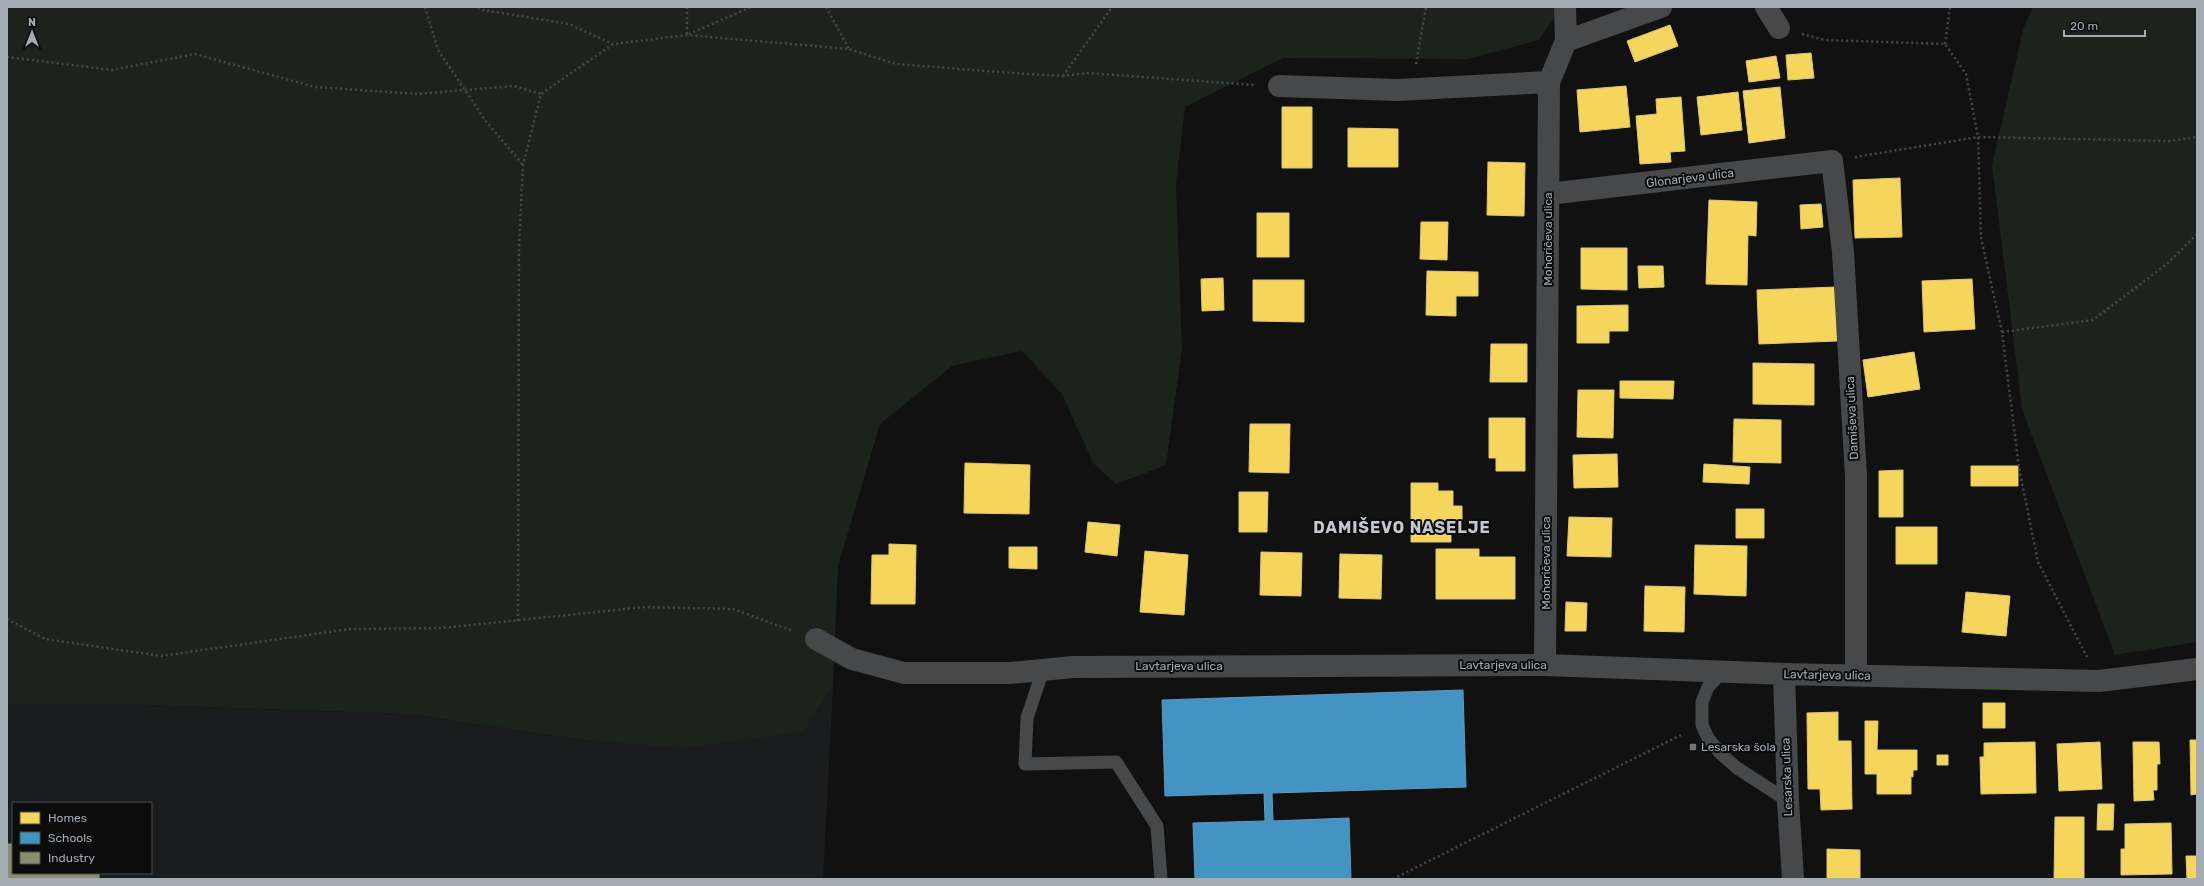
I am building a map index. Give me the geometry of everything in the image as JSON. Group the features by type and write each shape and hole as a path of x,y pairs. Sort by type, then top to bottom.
{"street":[{"path":"1279,86 1412,90 1549,82 1566,42 1565,7"},
{"path":"1566,42 1662,7"},
{"path":"1766,7 1779,28"},
{"name":"Mohoričeva ulica","path":"1545,665 1549,82"},
{"name":"Glonarjeva ulica","path":"1548,194 1832,161"},
{"name":"Damiševa ulica","path":"1832,161 1843,252 1856,476 1856,675"},
{"name":"Lavtarjeva ulica","path":"816,639 852,659 904,673 1010,673 1073,667 1545,665 1784,674 2100,681 2197,669"},
{"name":"Lesarska ulica","path":"1784,674 1788,801 1793,879"}],"lane":[{"path":"1043,670 1027,718 1025,764 1116,762 1157,826 1161,879"},
{"path":"1722,672 1708,687 1702,702 1702,725 1708,738 1720,753 1737,768 1788,801"}],"path":[{"path":"425,7 438,50 485,120 523,165"},
{"path":"478,7 483,10 569,24 613,44"},
{"path":"687,7 687,35"},
{"path":"687,35 751,7"},
{"path":"826,7 849,49"},
{"path":"1063,76 1112,7"},
{"path":"1412,90 1426,7"},
{"path":"1950,7 1945,44 1966,74 1978,137 1981,238 2002,332 2019,468 2038,562 2100,681"},
{"path":"1779,28 1825,40 1945,44"},
{"path":"518,621 519,246 523,165 541,94 613,44 687,35 849,49 896,64 1063,76 1088,73 1279,86"},
{"path":"7,57 112,70 195,54 315,87 418,94 514,86 541,94"},
{"path":"1832,161 1978,137 2170,141 2197,137"},
{"path":"2002,332 2093,320 2167,264 2197,234"},
{"path":"7,619 45,639 161,656 350,629 442,628 645,607 732,609 816,639"},
{"path":"1393,879 1702,725"}],"shaded area":[{"path":"7,7 1579,7 1559,11 1539,40 1468,59 1283,58 1185,107 1176,185 1182,349 1166,465 1116,484 1093,463 1062,394 1022,351 952,366 880,424 838,566 833,686 803,732 682,748 583,740 407,714 145,705 7,704"},
{"path":"2033,7 2197,7 2197,642 2115,655 2022,409 1992,165 2023,30"},
{"path":"833,686 823,879 7,879 7,704 145,705 407,714 583,740 802,732"}],"building: Homes":[{"path":"1670,25 1678,46 1635,62 1627,41"},
{"path":"1811,53 1814,78 1788,80 1786,55"},
{"path":"1776,56 1780,78 1749,82 1746,61"},
{"path":"1626,86 1630,127 1580,132 1577,90"},
{"path":"1780,87 1785,138 1749,143 1743,91"},
{"path":"1738,92 1742,130 1701,135 1697,97"},
{"path":"1681,97 1685,151 1670,152 1671,162 1640,164 1636,116 1657,114 1656,99"},
{"path":"1282,107 1312,107 1312,168 1282,168"},
{"path":"1348,128 1398,129 1398,167 1348,167"},
{"path":"1488,162 1525,163 1524,216 1487,215"},
{"path":"1900,178 1902,237 1855,238 1853,180"},
{"path":"1709,200 1757,202 1756,236 1748,235 1747,285 1706,284"},
{"path":"1821,204 1823,227 1801,229 1800,205"},
{"path":"1257,213 1289,213 1289,257 1257,257"},
{"path":"1421,222 1448,222 1447,260 1420,259"},
{"path":"1581,248 1627,248 1627,290 1581,289"},
{"path":"1638,266 1663,266 1664,287 1639,288"},
{"path":"1427,271 1478,272 1478,296 1456,296 1456,316 1426,315"},
{"path":"1223,278 1224,310 1202,311 1201,279"},
{"path":"1972,279 1975,329 1924,332 1922,281"},
{"path":"1253,280 1304,280 1304,322 1253,321"},
{"path":"1836,287 1837,341 1759,344 1757,290"},
{"path":"1628,305 1628,331 1609,331 1609,343 1577,343 1577,306"},
{"path":"1491,344 1527,344 1527,382 1490,382"},
{"path":"1914,352 1920,389 1868,397 1863,360"},
{"path":"1753,363 1814,364 1814,405 1753,404"},
{"path":"1620,381 1674,381 1673,399 1620,398"},
{"path":"1578,390 1614,390 1613,438 1577,437"},
{"path":"1489,418 1525,418 1525,471 1496,471 1496,458 1489,458"},
{"path":"1734,419 1781,420 1781,463 1733,462"},
{"path":"1250,424 1290,424 1289,473 1249,472"},
{"path":"1617,454 1618,487 1574,488 1573,455"},
{"path":"965,463 1030,465 1029,514 964,513"},
{"path":"1704,464 1750,467 1749,484 1703,482"},
{"path":"1971,466 2018,466 2018,486 1971,486"},
{"path":"1903,470 1903,517 1879,517 1879,471"},
{"path":"1411,483 1438,483 1438,491 1453,491 1453,506 1462,506 1462,531 1451,531 1451,542 1411,542"},
{"path":"1239,492 1268,492 1267,532 1239,532"},
{"path":"1736,509 1764,509 1764,538 1736,538"},
{"path":"1569,517 1612,518 1611,557 1567,556"},
{"path":"1088,522 1120,525 1117,556 1085,552"},
{"path":"1896,527 1937,527 1937,564 1896,564"},
{"path":"889,544 916,545 915,604 871,604 872,555 889,555"},
{"path":"1695,545 1747,546 1746,596 1694,594"},
{"path":"1009,547 1037,547 1037,569 1009,568"},
{"path":"1436,549 1479,549 1479,557 1515,557 1515,599 1436,599"},
{"path":"1145,551 1188,555 1184,615 1140,612"},
{"path":"1261,552 1302,553 1301,596 1260,595"},
{"path":"1340,554 1382,555 1381,599 1339,598"},
{"path":"1645,586 1685,587 1684,632 1644,631"},
{"path":"1966,592 2010,596 2006,636 1962,632"},
{"path":"1566,602 1587,603 1586,631 1565,631"},
{"path":"1983,703 2005,703 2005,728 1983,728"},
{"path":"1838,712 1838,741 1851,741 1852,809 1821,810 1820,789 1808,789 1807,713"},
{"path":"1865,721 1878,721 1877,750 1917,750 1917,770 1913,770 1913,777 1911,776 1911,794 1877,794 1877,774 1865,774"},
{"path":"2190,740 2197,740 2197,794 2191,795"},
{"path":"2035,742 2036,793 1981,794 1980,757 1984,757 1984,743"},
{"path":"2100,742 2102,789 2059,791 2057,744"},
{"path":"2133,742 2159,742 2160,764 2157,764 2157,790 2153,790 2154,800 2134,801"},
{"path":"1937,755 1948,755 1948,765 1937,765"},
{"path":"2098,804 2114,804 2113,830 2097,830"},
{"path":"2055,817 2084,817 2084,879 2054,879"},
{"path":"2171,823 2172,874 2121,875 2121,849 2125,849 2125,824"},
{"path":"1827,849 1860,850 1860,879 1827,879"},
{"path":"2186,856 2197,856 2197,879 2187,879"}],"building: Schools":[{"path":"1463,690 1466,787 1272,793 1273,821 1349,818 1351,879 1195,879 1193,823 1265,821 1264,793 1165,796 1162,700"}],"building: Industry":[{"path":"7,844 12,844 12,874 99,874 99,879 7,879"}],"place":[{"name":"Lesarska šola","path":"1693,747"}],"district":[{"name":"DAMIŠEVO NASELJE","path":"1402,527"}]}
